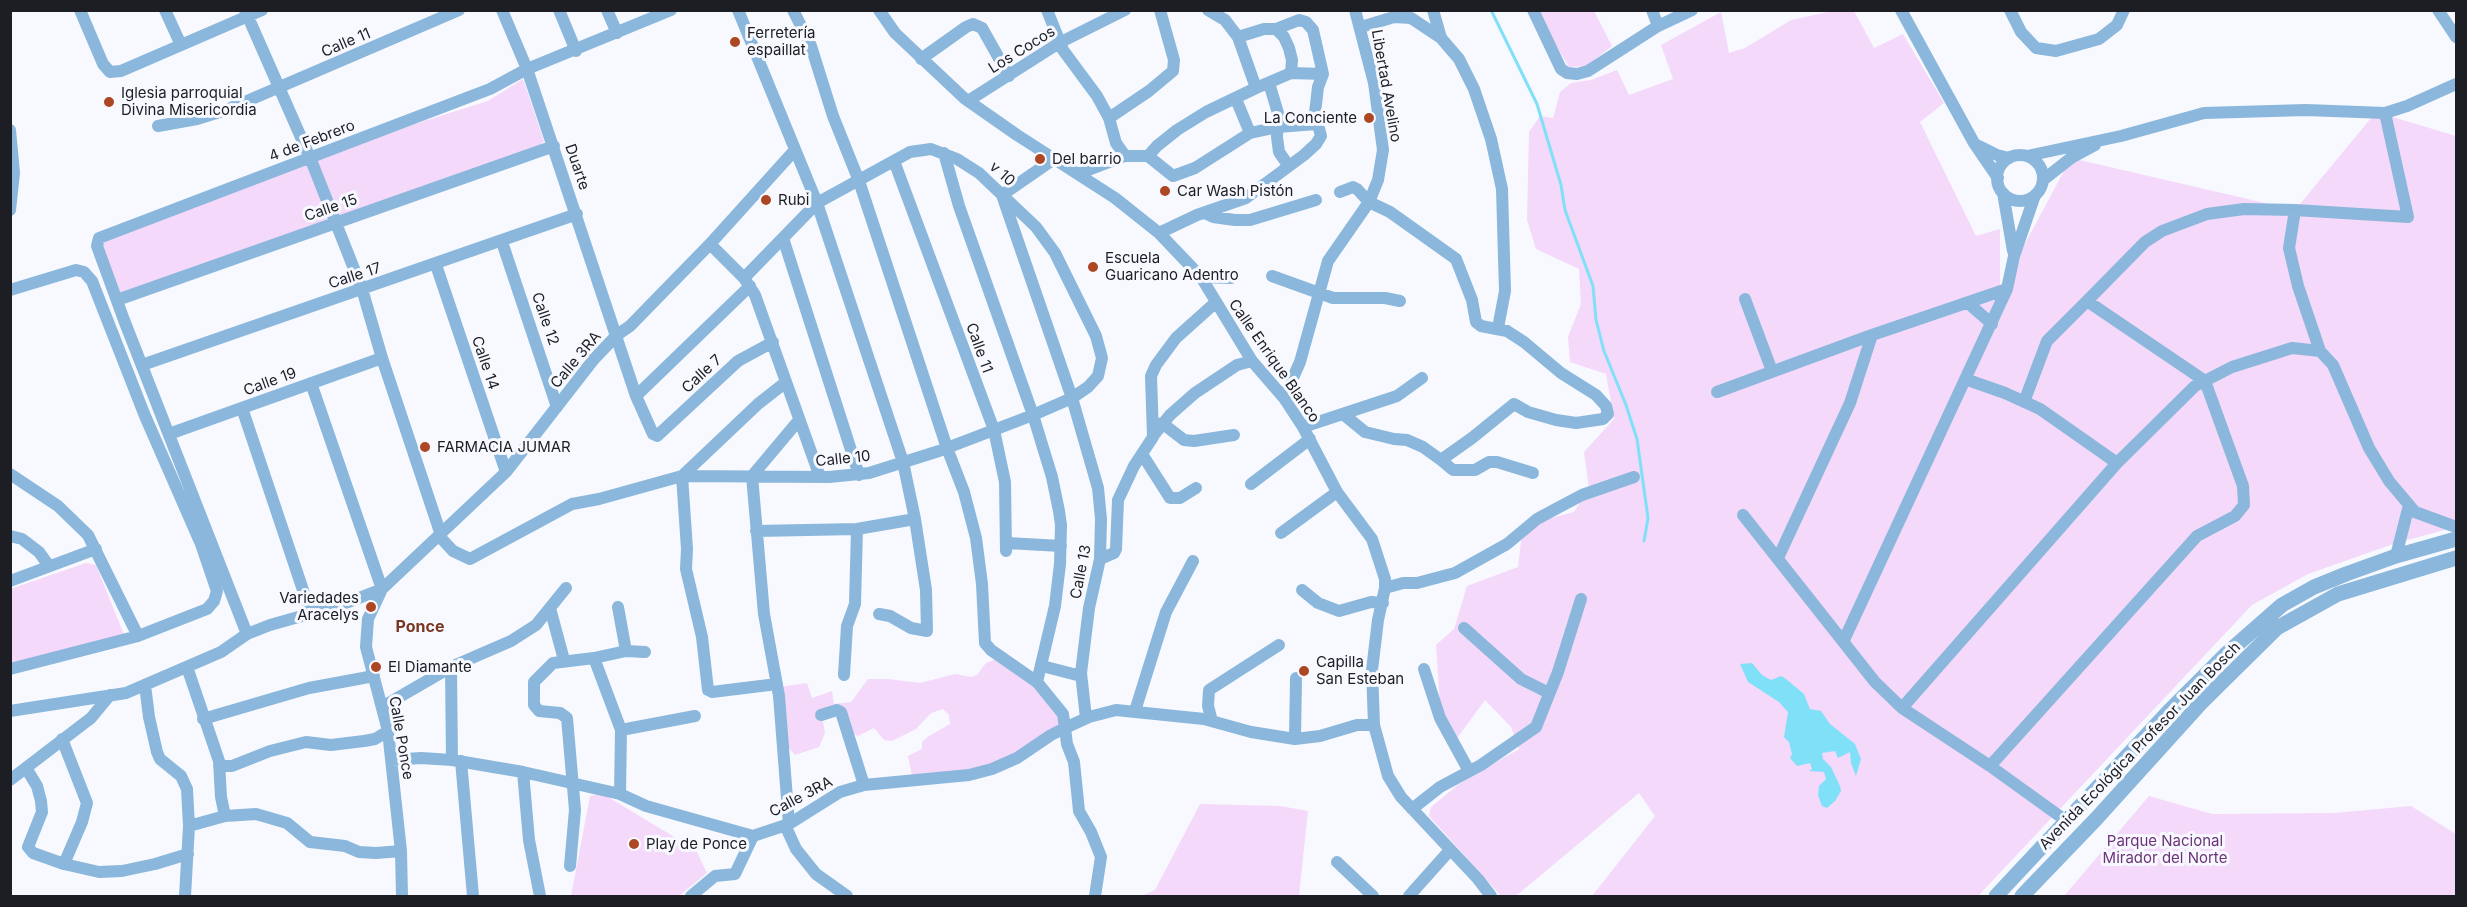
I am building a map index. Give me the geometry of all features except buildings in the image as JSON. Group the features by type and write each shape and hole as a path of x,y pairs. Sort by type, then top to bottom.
{"street":[{"path":"80,10 103,64 110,72 121,71 246,14 262,10"},
{"path":"165,10 181,45"},
{"name":"Calle 11","path":"158,126 197,119 226,110 459,10"},
{"name":"Duarte","path":"502,10 527,69 554,146 636,396 653,434 657,436"},
{"path":"559,10 576,51"},
{"path":"607,10 617,33"},
{"name":"4 de Febrero","path":"117,300 98,246 99,238 490,89 527,69 576,51 656,13 671,10"},
{"path":"738,10 817,203 903,462 926,590 927,632 911,628 890,616 879,614"},
{"path":"793,10 811,46 833,116 859,181 947,448 964,492 976,538 982,584 985,643 991,651 1037,682 1063,714 1067,744 1074,762 1079,811 1101,857 1095,897"},
{"name":"Calle Enrique Blanco","path":"879,10 895,33 968,101 1115,198 1160,233 1201,276 1215,303 1252,361 1284,398 1303,427 1337,492 1372,539 1385,579 1372,670 1374,725 1388,776 1401,797 1491,897"},
{"path":"1047,10 1059,43 1097,96 1109,118 1116,143 1125,156"},
{"name":"Los Cocos","path":"968,101 1059,43 1125,10"},
{"path":"1109,118 1149,91 1173,71 1174,60 1160,10"},
{"path":"1208,10 1225,20 1238,37 1256,88"},
{"name":"Libertad Avelino","path":"1284,398 1300,362 1328,261 1369,202 1378,180 1383,150 1374,83 1355,10"},
{"path":"1433,10 1441,38"},
{"path":"1533,10 1561,69 1567,73 1577,74 1588,71 1658,26 1692,10"},
{"path":"1652,10 1658,26"},
{"path":"1901,10 1974,143 1998,177 2014,256"},
{"path":"2010,10 2021,32 2036,48 2056,51 2099,39 2117,24 2124,10"},
{"path":"2438,10 2457,37"},
{"path":"246,14 309,157 362,289 440,536 453,551 470,559 572,504 599,500 682,476 758,404 786,382"},
{"path":"1361,27 1394,17 1411,18 1441,38 1459,59 1474,89 1491,139 1502,189 1505,291 1498,328"},
{"path":"1160,233 1246,198 1316,144 1321,136 1316,124 1315,112 1318,87 1323,74 1313,30 1300,18 1276,29 1264,28 1238,37"},
{"path":"921,59 973,24 982,27 1009,76"},
{"path":"1276,29 1284,37 1289,48 1292,60 1291,73"},
{"path":"1148,156 1156,146 1177,130 1206,112 1256,88 1291,73 1323,74"},
{"path":"1269,83 1278,113 1279,152 1288,165"},
{"path":"1974,143 1997,155 2009,158 2027,156 2121,136 2204,113 2306,110 2385,112 2408,106 2457,84"},
{"path":"1236,99 1250,133"},
{"path":"2024,402 2047,341 2145,242 2162,231 2207,214 2244,209 2408,217 2385,112"},
{"path":"1078,174 1125,156 1148,156 1173,176 1195,168 1250,133 1278,127 1316,124"},
{"path":"10,130 14,173 10,210"},
{"path":"1844,640 1992,324 2007,289 2014,256 2035,195 2043,180 2089,147 2121,136"},
{"name":"Calle 15","path":"117,300 554,146"},
{"name":"v 10","path":"636,396 747,282 783,238 817,203 910,152 931,149 944,153 980,173 1036,227 1055,254 1096,336 1102,358 1098,376 1088,387 1072,398 1033,415"},
{"name":"Calle 3RA","path":"382,589 506,472 594,359 617,335 630,326 710,244 794,151"},
{"path":"944,153 959,206 1033,415 1052,477 1059,511 1061,546 1055,606 1037,682"},
{"path":"2027,156 2037,162 2043,174 2043,180"},
{"path":"1998,177 2001,166 2009,158"},
{"path":"1002,195 1054,159"},
{"name":"Calle 11","path":"894,161 994,430 1005,482 1007,547 1061,546"},
{"path":"1340,192 1353,187 1369,202 1390,212 1456,259 1472,300 1476,322 1481,326 1498,328 1524,342 1561,373 1596,395 1606,406 1608,414 1603,419 1576,423 1528,412 1514,404 1441,460"},
{"path":"2003,193 2018,200 2035,195"},
{"name":"Calle 13","path":"1002,195 1072,398 1095,474 1101,519 1101,559 1089,608 1081,676 1086,718"},
{"path":"1205,213 1213,217 1250,220 1316,200"},
{"path":"2295,210 2289,248 2298,286 2320,351 2333,365 2369,448 2389,481 2415,512 2457,527"},
{"name":"Calle 17","path":"142,365 436,265 577,214"},
{"path":"783,238 859,475"},
{"name":"Calle 12","path":"502,242 557,407"},
{"path":"710,244 747,282 773,342 820,477"},
{"name":"Calle 14","path":"436,265 506,472"},
{"path":"10,290 76,270 84,272 92,281 145,416 201,544 217,591 214,601 207,609 138,636 10,669"},
{"path":"1201,276 1231,278"},
{"path":"1272,276 1333,298 1385,298 1400,301"},
{"path":"1717,392 1872,335 2007,289"},
{"path":"1745,299 1772,371"},
{"path":"117,300 248,634"},
{"path":"1990,766 2197,536 2235,516 2244,505 2243,486 2205,381 2087,301"},
{"path":"1153,437 1150,376 1176,338 1215,303"},
{"path":"1968,303 1992,324"},
{"path":"1778,558 1850,403 1872,335"},
{"name":"Calle 7","path":"657,436 738,361 773,342"},
{"path":"1902,708 2117,463 2195,386 2232,367 2292,348 2320,351"},
{"name":"Calle 19","path":"169,434 382,358"},
{"path":"1101,559 1114,553 1116,549 1118,500 1142,454 1162,423 1182,404 1214,380 1237,365 1252,361"},
{"path":"1303,427 1397,396 1422,378"},
{"path":"1965,379 2040,409 2117,463"},
{"path":"10,711 126,693 221,652 248,634 270,624 341,605 382,589 311,383"},
{"path":"242,408 311,614"},
{"path":"1343,414 1365,432 1407,440 1423,447 1453,470 1475,470 1489,462 1497,462 1533,473"},
{"name":"Calle 10","path":"682,476 731,478 859,475 947,448 1033,415"},
{"path":"799,420 752,476 764,614 777,684 785,761 787,824 796,849 816,874 847,897"},
{"path":"1162,423 1184,440 1194,441 1234,435"},
{"path":"1251,484 1310,440"},
{"path":"1142,454 1170,498 1180,498 1196,488"},
{"path":"10,474 58,506 88,535 138,636"},
{"path":"682,476 687,549 686,569 702,637 708,690 712,693 777,684"},
{"path":"1385,588 1403,583 1417,583 1455,573 1507,544 1537,519 1582,495 1634,477"},
{"path":"1281,533 1337,492"},
{"path":"2396,556 2409,505"},
{"path":"1743,515 1875,682 1902,708 1990,766 2065,820"},
{"path":"756,531 857,529 915,519"},
{"path":"844,675 847,626 855,604 857,529"},
{"path":"10,536 22,539 39,552 49,566"},
{"name":"Avenida Ecológica Profesor Juan Bosch","path":"1996,897 2065,820 2225,655 2282,604 2314,587 2396,556 2457,539"},
{"path":"10,581 96,549"},
{"name":"Avenida Ecológica Profesor Juan Bosch","path":"2022,897 2201,703 2277,628 2338,594 2457,558"},
{"path":"1136,711 1166,612 1193,561"},
{"path":"382,707 451,667 511,641 536,625 566,588"},
{"name":"Calle Ponce","path":"382,589 368,620 366,647 388,731 402,851 401,896"},
{"path":"1302,590 1318,603 1339,611 1371,602 1383,603"},
{"path":"1412,809 1440,787 1515,744 1536,727 1544,713 1581,599"},
{"path":"618,607 626,651"},
{"path":"550,608 564,660"},
{"path":"1464,627 1521,679 1549,693"},
{"path":"1212,721 1209,690 1279,645"},
{"path":"570,866 575,828 567,718 560,713 539,711 534,705 534,682 553,663 564,660 594,658 626,651 645,652"},
{"path":"594,658 621,730 620,794"},
{"path":"1042,666 1081,676"},
{"path":"187,667 219,766 220,796 225,816"},
{"path":"451,667 457,761 472,897"},
{"path":"1425,669 1440,718 1469,771"},
{"path":"203,719 309,688 374,676"},
{"path":"1295,739 1296,678"},
{"path":"145,685 148,717 157,752 160,759 181,776 187,789 189,826 185,897"},
{"path":"10,780 91,718 110,695"},
{"path":"821,715 837,710 841,712 864,785"},
{"name":"Calle 3RA","path":"753,836 787,824 840,792 864,785 969,775 992,769 1017,758 1051,735 1086,718 1116,710 1212,721 1251,732 1295,739 1320,736 1357,725 1374,725"},
{"path":"621,730 695,716"},
{"path":"219,766 232,766 270,751 306,742 331,745 364,741 375,739 388,731"},
{"path":"62,739 87,803 82,822 64,864"},
{"path":"392,760 421,758 457,761 524,772 620,794 646,806 753,836 735,874 715,876 691,897"},
{"path":"26,768 37,786 42,812 28,850 64,864 99,872 122,871 188,854"},
{"path":"524,772 529,840 540,897"},
{"path":"189,826 225,816 267,815 287,823 310,842 345,846 359,852 402,851"},
{"path":"1409,897 1450,850"},
{"path":"1337,862 1373,897"}],"green space":[{"path":"1535,11 1594,11 1612,46 1587,66 1569,67"},
{"path":"1833,11 1854,11 1874,48 1903,34 1944,103 1920,122 1976,236 2000,229 2000,290 2071,158 2295,210 2376,112 2456,136 2456,527 2396,543 2308,574 2252,605 1978,896 1592,896 1655,816 1639,793 1516,896 1501,896 1429,816 1431,807 1459,784 1519,749 1511,727 1485,700 1452,745 1441,721 1436,645 1454,629 1467,586 1518,567 1521,541 1529,524 1574,512 1589,489 1584,452 1614,419 1606,374 1570,362 1568,337 1581,304 1579,269 1536,249 1527,220 1529,132 1540,116 1553,118 1560,92 1571,83 1591,80 1617,70 1629,95 1673,79 1661,45 1721,12 1729,53 1745,48 1791,20"},
{"path":"523,79 544,141 531,154 341,220 313,156 488,101"},
{"path":"311,160 336,222 121,298 101,256 105,235"},
{"path":"86,563 96,565 125,637 11,666 10,589"},
{"path":"996,659 1042,691 1063,724 993,768 912,776 908,756 922,749 922,742 929,736 950,724 949,715 943,709 931,713 916,729 892,741 884,740 874,728 858,736 849,732 839,714 823,721 825,733 819,747 795,755 788,747 780,687 807,683 812,698 832,691 834,704 851,702 868,679 920,683 955,674 971,677 977,675 986,663"},
{"name":"Play de Ponce","path":"598,794 608,797 696,850 707,873 679,896 571,896 590,796"},
{"name":"Parque Nacional Mirador del Norte","path":"2149,796 2212,814 2334,813 2411,806 2456,834 2456,896 2064,896"},
{"path":"1200,804 1280,806 1308,811 1299,896 1141,896 1155,890"}],"water":[{"path":"1752,663 1762,675 1771,680 1781,676 1786,679 1804,694 1810,709 1821,711 1830,724 1855,744 1861,759 1856,776 1850,752 1838,758 1835,751 1822,753 1841,791 1827,808 1822,806 1818,795 1819,786 1826,779 1824,772 1809,771 1812,769 1810,763 1797,766 1790,758 1792,754 1789,742 1784,737 1788,712 1779,702 1748,682 1740,664"}],"waterway":[{"path":"1491,10 1537,104 1561,185 1565,210 1593,286 1596,320 1604,351 1637,439 1648,518 1644,541"}],"place":[{"name":"Ferretería espaillat","path":"735,42"},
{"name":"Iglesia parroquial Divina Misericordia","path":"109,102"},
{"name":"La Conciente","path":"1369,118"},
{"name":"Del barrio","path":"1040,159"},
{"name":"Car Wash Pistón","path":"1165,191"},
{"name":"Rubi","path":"766,200"},
{"name":"Escuela Guaricano Adentro","path":"1093,267"},
{"name":"FARMACIA JUMAR","path":"425,447"},
{"name":"Variedades Aracelys","path":"371,607"},
{"name":"El Diamante","path":"376,667"},
{"name":"Capilla San Esteban","path":"1304,671"},
{"name":"Play de Ponce","path":"634,844"}],"district":[{"name":"Ponce","path":"420,627"}]}
